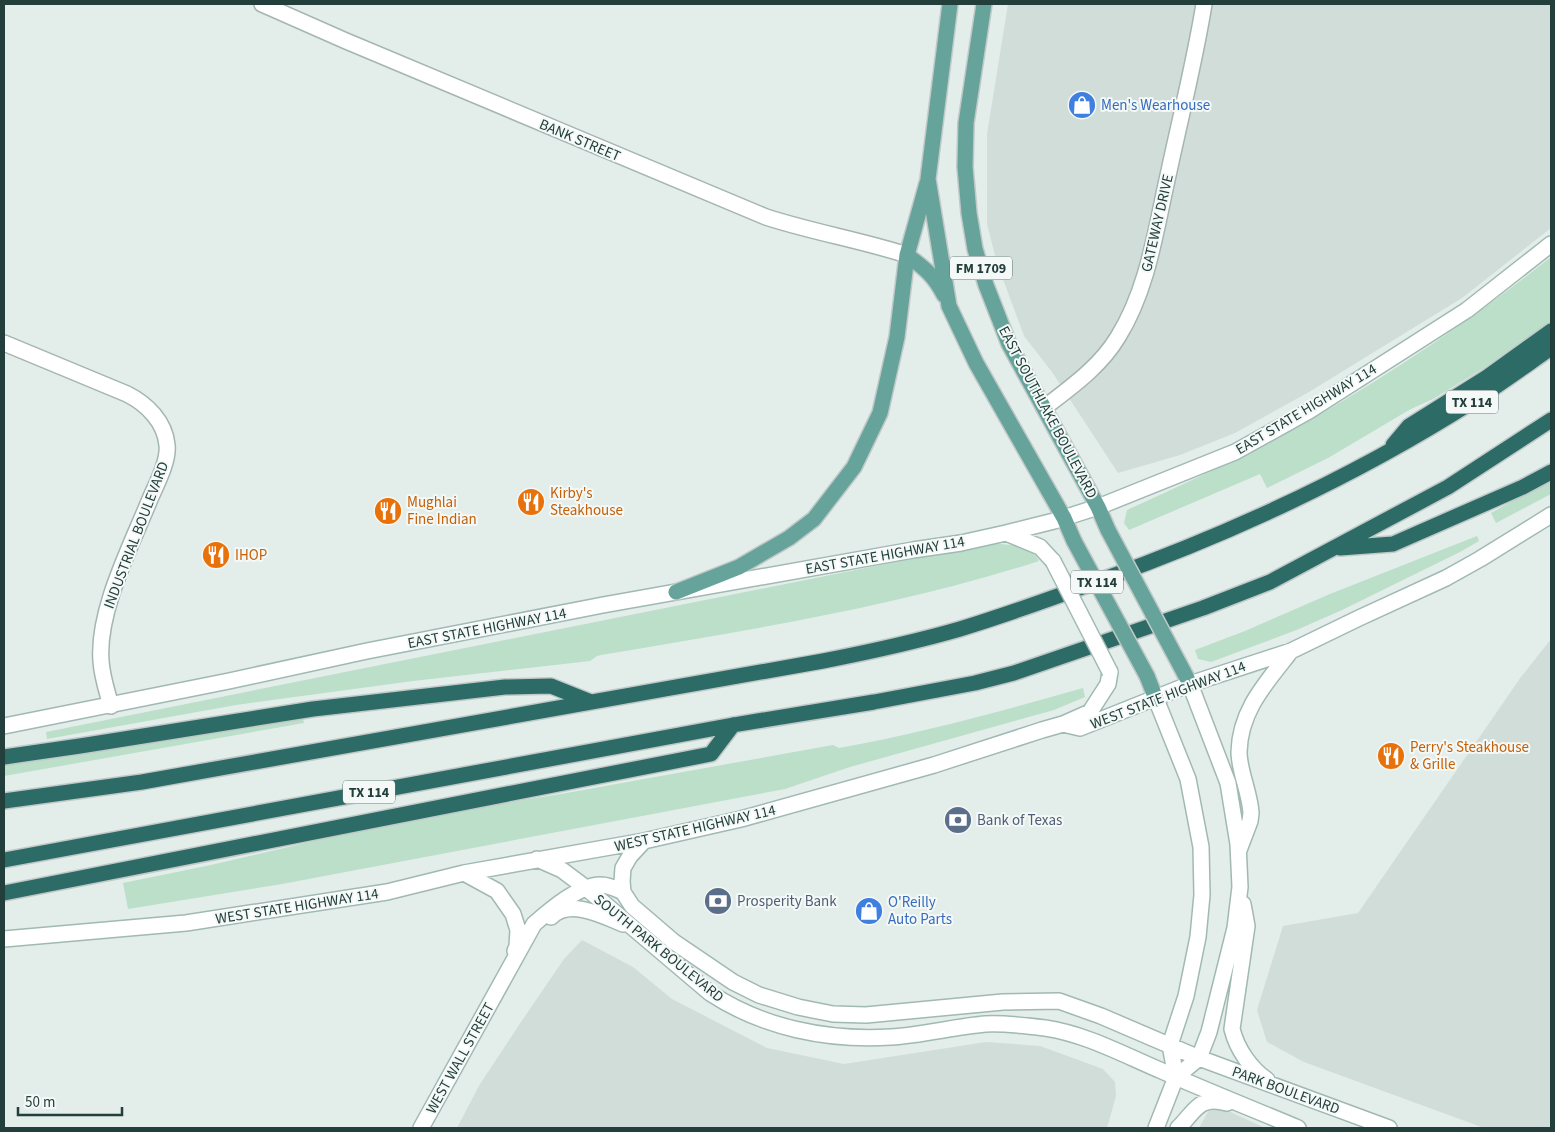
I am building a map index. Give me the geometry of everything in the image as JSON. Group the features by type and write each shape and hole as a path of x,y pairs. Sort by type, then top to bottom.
{"highway":[{"path":"1389,451 1409,426 1487,377 1551,331"},
{"name":"TX 114","path":"4,801 142,782 823,661 958,630 1018,611 1208,540 1256,518 1389,451 1472,402 1551,348"},
{"name":"TX 114","path":"4,860 733,724 874,702 975,683 1014,673 1203,608 1270,582 1448,487 1551,420"},
{"path":"1333,549 1393,544 1523,487 1551,472"},
{"path":"4,756 80,746 313,709 505,687 551,686 591,702"},
{"path":"4,893 711,754 733,724"}],"main road":[{"name":"BANK STREET","path":"262,4 336,37 766,217 801,228 877,245 907,255"},
{"name":"FM 1709","path":"950,4 928,179 949,306 976,363 1064,518 1074,541 1147,676 1156,699"},
{"name":"EAST SOUTHLAKE BOULEVARD","path":"984,4 966,123 965,167 969,213 975,249 986,285 1009,344 1190,684"},
{"name":"GATEWAY DRIVE","path":"1044,408 1084,377 1102,360 1118,339 1139,296 1152,245 1204,4"},
{"path":"676,592 739,567 789,538 814,519 854,467 880,413 897,337 907,255 928,179"},
{"name":"EAST STATE HIGHWAY 114","path":"111,706 367,651 676,592 904,551 961,543 1098,508 1234,452 1309,410 1467,310 1551,244"},
{"path":"907,255 930,272 938,282 949,306"},
{"name":"INDUSTRIAL BOULEVARD","path":"4,343 142,402 163,428 168,446 164,466 122,567 106,613 100,662 111,706"},
{"name":"WEST STATE HIGHWAY 114","path":"4,939 186,923 387,892 464,873 644,841 741,820 1063,724 1080,728 1190,684 1291,651 1446,578 1480,560 1551,516"},
{"path":"1006,533 1040,547 1053,561 1110,672 1108,684 1090,712 1063,724"},
{"path":"1238,851 1250,821 1251,813 1239,753 1244,723 1254,699 1291,651"},
{"path":"1190,684 1228,783 1238,851 1240,887 1247,926 1232,1029 1236,1044 1260,1076 1276,1086"},
{"path":"1156,699 1188,778 1201,847 1202,896 1198,937 1186,996 1170,1045 1172,1075 1156,1128"},
{"path":"4,726 111,706"},
{"path":"623,892 623,868 630,856 644,841"},
{"name":"SOUTH PARK BOULEVARD","path":"537,860 562,870 586,888 710,992 728,1004 780,1026 801,1032 858,1037 891,1037 983,1024 1046,1028 1110,1047 1172,1075"},
{"path":"464,873 497,891 513,914 518,930 517,946 498,988"},
{"path":"498,988 534,924 564,899 586,888 600,884 611,886 623,892"},
{"path":"1172,1075 1199,1058 1209,1032 1235,928 1240,887"},
{"name":"SOUTH PARK BOULEVARD","path":"623,892 632,906 674,942 733,982 759,995 798,1007 833,1014 858,1015 982,1004 1059,1001 1184,1051"},
{"path":"498,988 539,930 554,914 567,909 591,911 637,930"},
{"name":"WEST WALL STREET","path":"421,1128 498,988"},
{"path":"750,1014 759,995"},
{"path":"982,1004 983,1024"},
{"path":"858,1015 858,1037"},
{"name":"PARK BOULEVARD","path":"1184,1051 1389,1128"},
{"name":"PARK BOULEVARD","path":"1172,1075 1298,1128"},
{"path":"1178,1128 1198,1105 1206,1102 1220,1101 1266,1114"}],"shaded area":[{"path":"1008,4 1551,4 1551,228 1462,298 1309,392 1235,433 1180,455 1118,473 1052,372 1024,336 997,263 987,224 987,134"},
{"path":"1551,639 1551,1128 1484,1128 1304,1062 1267,1042 1257,1010 1283,926 1358,913 1521,677"},
{"path":"582,940 633,967 672,999 767,1048 844,1064 986,1042 1040,1046 1103,1069 1115,1082 1116,1096 1107,1128 457,1128 480,1084 521,1022 564,959"},
{"path":"1224,1109 1265,1128 1199,1128 1209,1110"}],"green space":[{"path":"1551,257 1551,321 1484,368 1328,458 1267,488 1260,474 1129,530 1124,523 1127,510 1213,470 1302,425 1412,358 1482,309"},
{"path":"1551,480 1551,494 1496,523 1491,513"},
{"path":"1477,536 1479,541 1460,552 1299,629 1211,662 1198,659 1195,650"},
{"path":"998,544 1027,549 1039,561 931,592 822,616 601,655 590,661 413,681 236,705 47,739 46,732 980,545"},
{"path":"1083,688 1085,697 1054,710 850,767 785,789 282,884 128,909 123,883 211,865 374,827 472,808 561,794 833,745 839,748 901,736"},
{"path":"303,719 304,723 4,776 4,764"}],"place":[{"name":"Men's Wearhouse","path":"1082,105"},
{"name":"Kirby's Steakhouse","path":"531,502"},
{"name":"Mughlai Fine Indian","path":"388,511"},
{"name":"IHOP","path":"216,555"},
{"name":"Perry's Steakhouse & Grille","path":"1391,756"},
{"name":"Bank of Texas","path":"958,820"},
{"name":"Prosperity Bank","path":"718,901"},
{"name":"O'Reilly Auto Parts","path":"869,911"}]}
